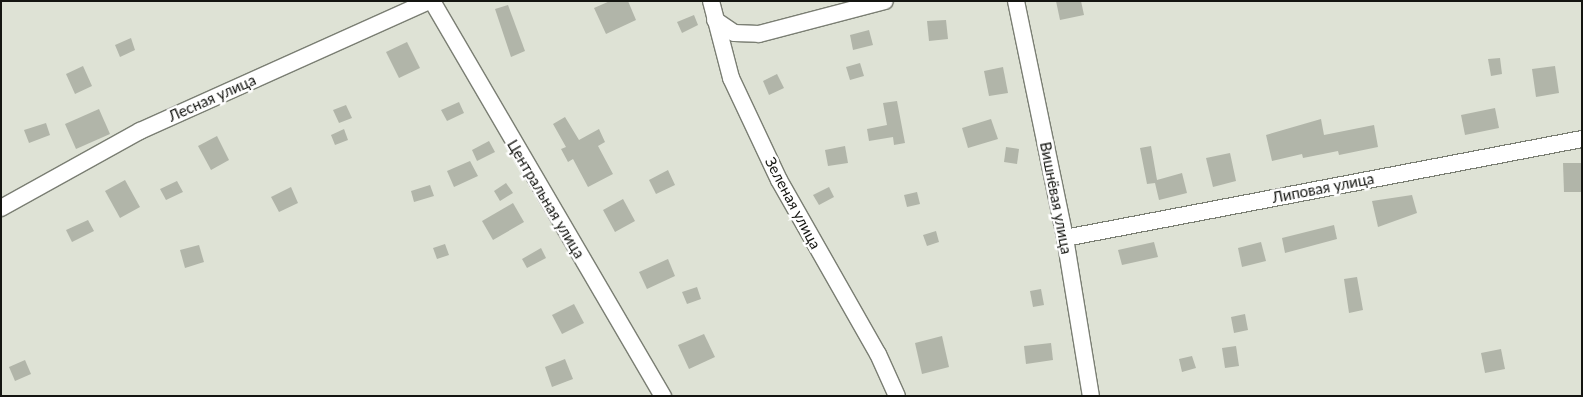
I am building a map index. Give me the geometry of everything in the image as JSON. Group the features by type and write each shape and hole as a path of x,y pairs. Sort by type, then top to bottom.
{"street":[{"name":"Лесная улица","path":"1,208 140,131 430,1"},
{"name":"Центральная улица","path":"430,1 662,396"},
{"name":"Зеленая улица","path":"711,1 731,78 779,180 878,354 897,396"},
{"path":"715,20 734,33 758,34 885,1"},
{"name":"Вишнёвая улица","path":"1016,1 1065,238 1091,396"},
{"name":"Липовая улица","path":"1065,238 1582,139"}],"building":[{"path":"610,1 628,1 636,20 606,34 594,8"},
{"path":"1056,1 1081,1 1084,15 1060,20"},
{"path":"508,5 525,51 511,57 495,9"},
{"path":"694,15 698,25 682,33 677,22"},
{"path":"946,20 948,39 929,41 927,21"},
{"path":"869,30 873,45 853,50 850,35"},
{"path":"131,38 135,50 120,57 115,45"},
{"path":"407,42 420,68 399,78 386,52"},
{"path":"1500,58 1502,74 1491,76 1488,59"},
{"path":"860,63 864,76 850,80 846,67"},
{"path":"83,66 92,86 75,94 66,74"},
{"path":"1555,66 1559,93 1536,97 1532,69"},
{"path":"1003,67 1008,93 989,96 984,71"},
{"path":"777,74 784,88 769,95 763,81"},
{"path":"897,101 905,143 894,145 893,137 869,141 867,129 887,125 883,103"},
{"path":"459,102 464,113 447,121 441,110"},
{"path":"346,105 352,118 339,123 333,110"},
{"path":"1495,108 1499,128 1465,135 1461,115"},
{"path":"99,109 110,134 76,149 65,124"},
{"path":"565,117 579,140 599,129 605,142 598,146 613,174 588,187 573,159 568,162 561,149 566,147 553,124"},
{"path":"991,119 998,139 968,148 962,128"},
{"path":"1321,119 1324,135 1374,125 1378,147 1339,155 1338,151 1303,158 1302,154 1272,161 1266,135"},
{"path":"46,123 50,135 29,143 24,130"},
{"path":"344,129 348,140 335,145 331,135"},
{"path":"217,136 229,160 211,170 198,146"},
{"path":"489,141 495,152 477,161 472,150"},
{"path":"845,146 848,163 828,166 825,150"},
{"path":"1151,146 1157,180 1182,173 1187,193 1159,200 1155,183 1147,184 1140,148"},
{"path":"1006,147 1019,149 1017,164 1004,162"},
{"path":"1230,153 1236,181 1213,187 1206,158"},
{"path":"470,161 478,176 454,187 447,171"},
{"path":"1563,163 1582,163 1582,192 1564,192"},
{"path":"668,170 675,185 656,194 649,180"},
{"path":"125,180 140,207 120,218 105,191"},
{"path":"177,181 183,192 166,200 160,189"},
{"path":"506,183 513,193 500,201 494,191"},
{"path":"430,185 434,196 414,202 411,191"},
{"path":"291,187 298,203 279,212 271,197"},
{"path":"829,187 834,197 819,205 813,195"},
{"path":"917,192 920,204 907,207 904,195"},
{"path":"1412,195 1417,213 1378,227 1372,201"},
{"path":"623,199 635,221 615,232 603,210"},
{"path":"513,203 524,222 493,240 482,221"},
{"path":"88,220 94,231 72,242 66,230"},
{"path":"1334,225 1337,239 1285,253 1282,238"},
{"path":"936,231 939,242 927,246 923,235"},
{"path":"1154,242 1158,257 1122,265 1118,250"},
{"path":"1261,242 1266,261 1242,267 1238,248"},
{"path":"445,244 449,255 437,259 433,248"},
{"path":"199,245 204,262 185,268 180,250"},
{"path":"541,248 546,258 527,268 522,259"},
{"path":"668,259 675,276 647,289 639,272"},
{"path":"1357,277 1363,310 1349,313 1344,279"},
{"path":"697,287 701,299 687,304 682,292"},
{"path":"1041,289 1044,305 1033,307 1030,291"},
{"path":"574,304 584,323 562,334 552,315"},
{"path":"1245,314 1248,330 1234,333 1231,317"},
{"path":"704,334 715,357 689,369 678,345"},
{"path":"942,336 949,367 922,374 915,343"},
{"path":"1051,343 1053,360 1026,364 1024,346"},
{"path":"1236,346 1239,366 1225,368 1222,348"},
{"path":"1501,349 1505,369 1485,373 1481,353"},
{"path":"1192,356 1196,368 1182,372 1179,359"},
{"path":"565,359 573,379 552,387 545,367"},
{"path":"25,360 31,374 15,381 9,367"}]}
